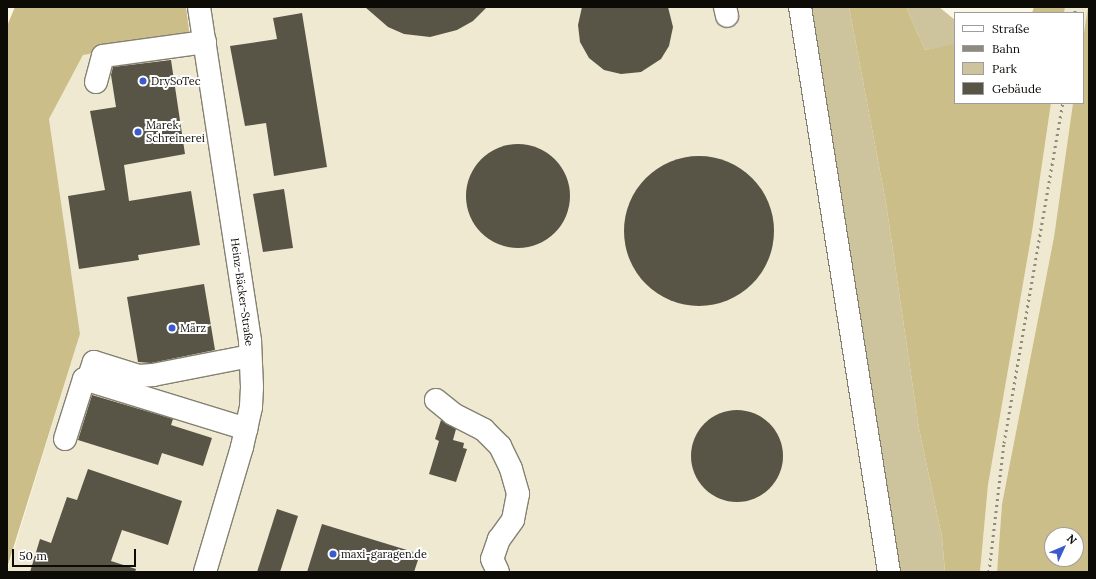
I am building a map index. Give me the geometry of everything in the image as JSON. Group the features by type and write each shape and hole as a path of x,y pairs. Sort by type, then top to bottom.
{"street":[{"name":"Heinz-Bäcker-Straße","path":"200,7 250,356 251,400 247,429 204,572"},
{"path":"800,7 889,572"},
{"path":"96,82 103,56 205,42"},
{"path":"88,380 94,362 139,376 154,375 250,356"},
{"path":"65,438 84,379 247,429"},
{"path":"436,400 453,414 484,430 500,446 511,469 518,494 513,520 500,539 492,559 498,572"}],"shaded area":[{"path":"15,7 186,7 190,37 83,55 49,119 80,334 7,568 7,26"},
{"path":"199,7 805,7 895,572 7,572 80,334 49,119 83,55 199,35 251,433"},
{"path":"849,7 906,7 925,50 954,44 954,104 1051,104 1032,232 988,485 980,572 945,572 942,537 919,429 886,203"},
{"path":"1034,7 1065,7 1064,12 1032,12"},
{"path":"1065,7 1088,7 1084,33 1084,12 1064,12"},
{"path":"1088,7 1089,572 997,572 1002,504 1054,237 1073,104 1084,104 1084,33"},
{"path":"1051,104 1073,104 1054,237 1002,504 997,572 980,572 988,485 1032,232"}],"green space":[{"path":"806,7 849,7 886,203 919,429 942,537 945,572 894,572"},
{"path":"906,7 939,7 954,19 954,45 925,50"}],"building":[{"path":"365,7 487,7 473,21 457,30 430,37 404,34 388,27"},
{"path":"582,7 668,7 673,27 669,46 661,59 641,72 621,74 604,70 589,58 580,42 578,25"},
{"path":"302,13 327,167 274,176 266,123 245,126 230,46 277,39 273,18"},
{"path":"171,60 185,154 124,165 129,201 191,191 200,245 138,255 139,260 79,269 68,196 105,190 90,111 116,107 111,75 113,67"},
{"path":"518,144 538,148 555,159 566,176 570,196 566,216 555,233 538,244 518,248 498,244 481,233 470,216 466,196 470,176 481,159 498,148"},
{"path":"699,156 728,162 752,178 768,202 774,231 768,260 752,284 728,300 699,306 670,300 646,284 630,260 624,231 630,202 646,178 670,162"},
{"path":"284,189 293,248 263,252 253,194"},
{"name":"März","path":"204,284 215,350 151,363 138,362 127,297"},
{"path":"92,395 173,419 171,425 212,438 203,466 162,453 158,465 78,440"},
{"path":"737,410 755,413 770,423 780,438 783,456 780,474 770,489 755,499 737,502 719,499 704,489 694,474 691,456 694,438 704,423 719,413"},
{"path":"441,420 456,429 453,440 464,443 463,448 467,449 456,482 429,474 439,441 435,439"},
{"path":"88,469 182,501 168,545 122,530 111,561 136,569 135,572 30,572 40,539 51,543 67,497 77,500"},
{"path":"277,509 298,516 280,572 257,572"},
{"path":"322,524 420,554 414,572 307,572"}],"railway":[{"path":"1075,7 1075,12"},
{"path":"989,572 1004,443 1063,104"}],"place":[{"name":"DrySoTec","path":"143,81"},
{"name":"Marek Schreinerei","path":"138,132"},
{"name":"März","path":"172,328"},
{"name":"maxi-garagen.de","path":"333,554"}]}
